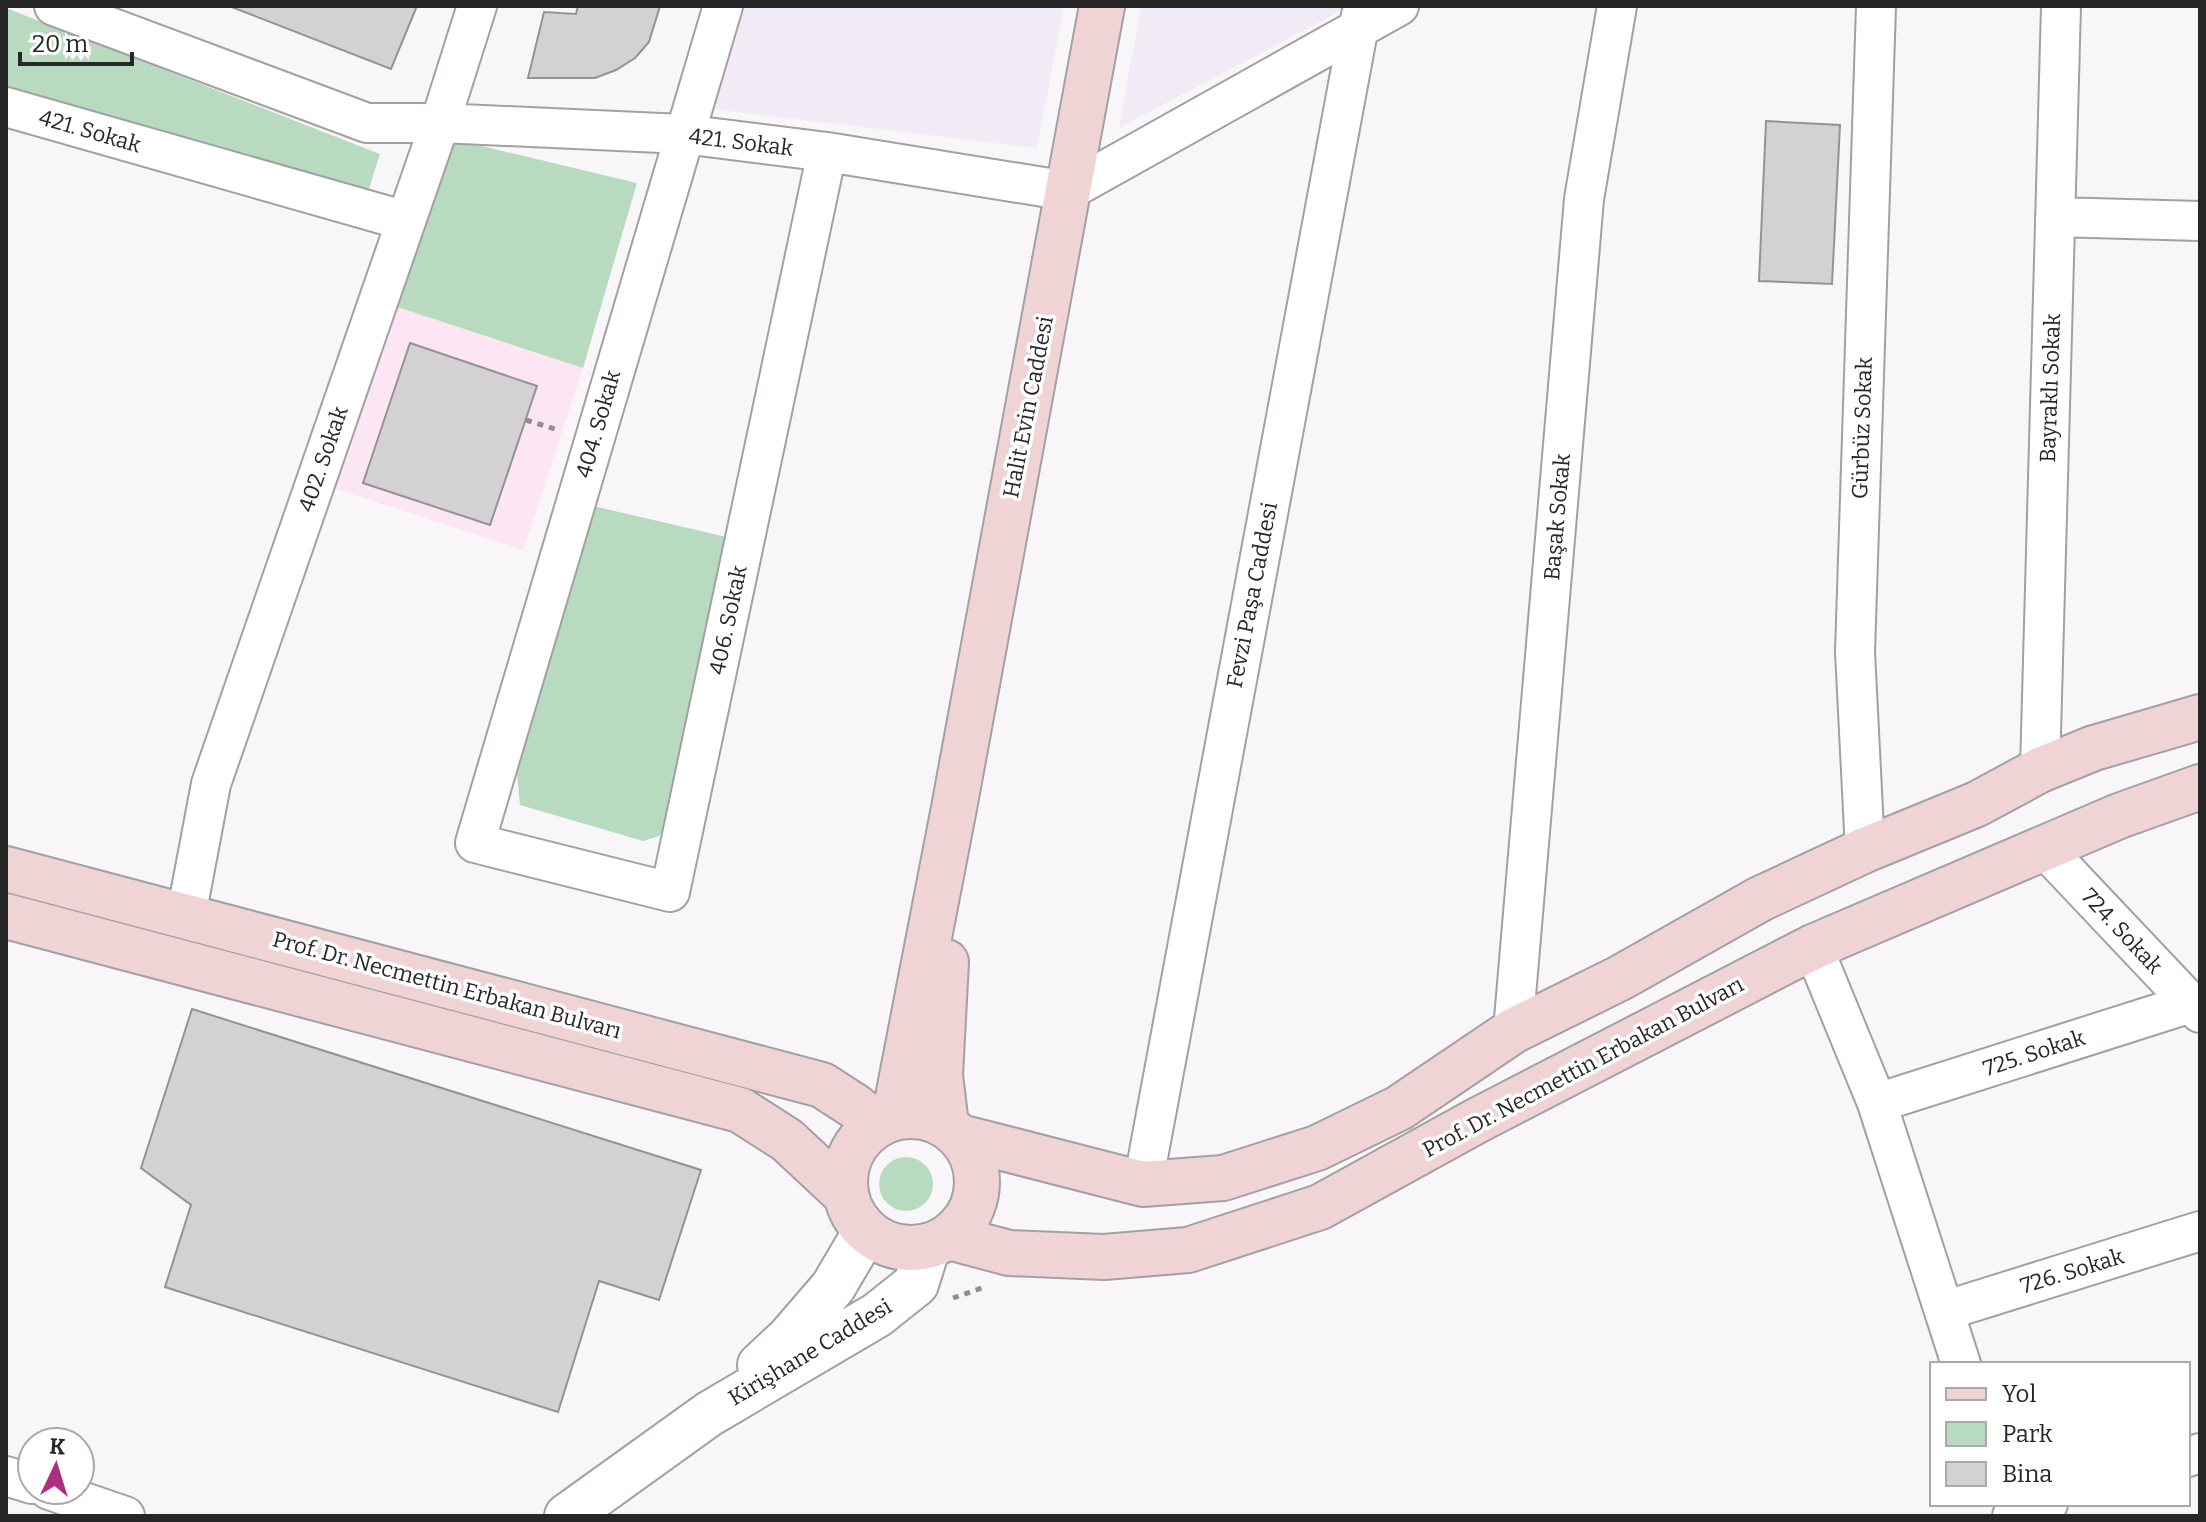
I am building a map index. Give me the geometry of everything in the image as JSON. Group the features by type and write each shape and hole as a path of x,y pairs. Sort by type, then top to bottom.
{"main road":[{"name":"Halit Evin Caddesi","path":"886,1121 954,808 1102,6"},
{"path":"953,1131 973,1156 978,1178 975,1201 965,1221 938,1241 911,1248 895,1246 856,1213 845,1174 851,1155 862,1138 886,1121 912,1115 930,1118 953,1131 1143,1184 1223,1178 1317,1148 1399,1108 1513,1031 1620,978 1760,899 1865,850 1977,804 2040,770 2094,748 2200,717"},
{"name":"Prof. Dr. Necmettin Erbakan Bulvarı","path":"938,1241 1009,1253 1104,1257 1188,1250 1320,1207 1478,1120 1813,947 2119,816 2200,787"},
{"name":"Halit Evin Caddesi","path":"953,1131 940,1075 954,808"},
{"name":"Prof. Dr. Necmettin Erbakan Bulvarı","path":"6,869 822,1085 856,1107 886,1121"},
{"name":"Prof. Dr. Necmettin Erbakan Bulvarı","path":"6,916 740,1110 787,1140 856,1213"}],"street":[{"name":"421. Sokak","path":"54,6 367,123 440,123 683,134 827,152 1068,191"},
{"name":"402. Sokak","path":"186,916 211,784 440,123 477,6"},
{"name":"404. Sokak","path":"475,843 723,6"},
{"path":"1068,191 1360,19 1399,6"},
{"name":"Başak Sokak","path":"1513,1031 1584,199 1617,6"},
{"name":"Gürbüz Sokak","path":"1865,850 1855,652 1876,6"},
{"name":"Bayraklı Sokak","path":"2040,770 2061,6"},
{"name":"Fevzi Paşa Caddesi","path":"1143,1184 1360,19"},
{"name":"421. Sokak","path":"6,107 406,221"},
{"name":"406. Sokak","path":"475,843 670,892 827,152"},
{"path":"2055,217 2200,221"},
{"name":"724. Sokak","path":"2045,849 2195,1008"},
{"path":"1813,947 1877,1103 1960,1362"},
{"name":"725. Sokak","path":"1877,1103 2195,1008"},
{"name":"Kirişhane Caddesi","path":"709,1414 789,1338 833,1287 856,1213"},
{"name":"726. Sokak","path":"1944,1311 2200,1231"},
{"name":"Kirişhane Caddesi","path":"567,1516 709,1414 877,1315 916,1284 938,1241"},
{"path":"96,1506 125,1516"},
{"path":"2011,1516 2042,1506"}],"path":[{"path":"526,420 563,431"}],"shaded area":[{"path":"735,6 1064,6 1037,148 704,108"},
{"path":"1141,6 1350,6 1119,128"},
{"path":"391,305 583,368 523,550 330,487"}],"green space":[{"path":"6,8 380,154 367,195 6,92"},
{"path":"452,139 637,183 583,368 391,305"},
{"path":"589,505 731,538 672,817 659,836 643,841 520,805 517,775"},
{"path":"906,1157 925,1165 933,1184 925,1203 906,1211 887,1203 879,1184 887,1165"}],"building":[{"path":"229,6 417,6 391,69"},
{"path":"578,6 660,6 649,42 635,58 616,70 595,78 528,78 544,12 576,14"},
{"path":"1766,121 1840,125 1832,284 1759,281"},
{"path":"410,343 537,386 490,525 363,483"},
{"path":"192,1009 701,1170 659,1300 599,1281 558,1412 165,1287 191,1205 141,1168"}]}
